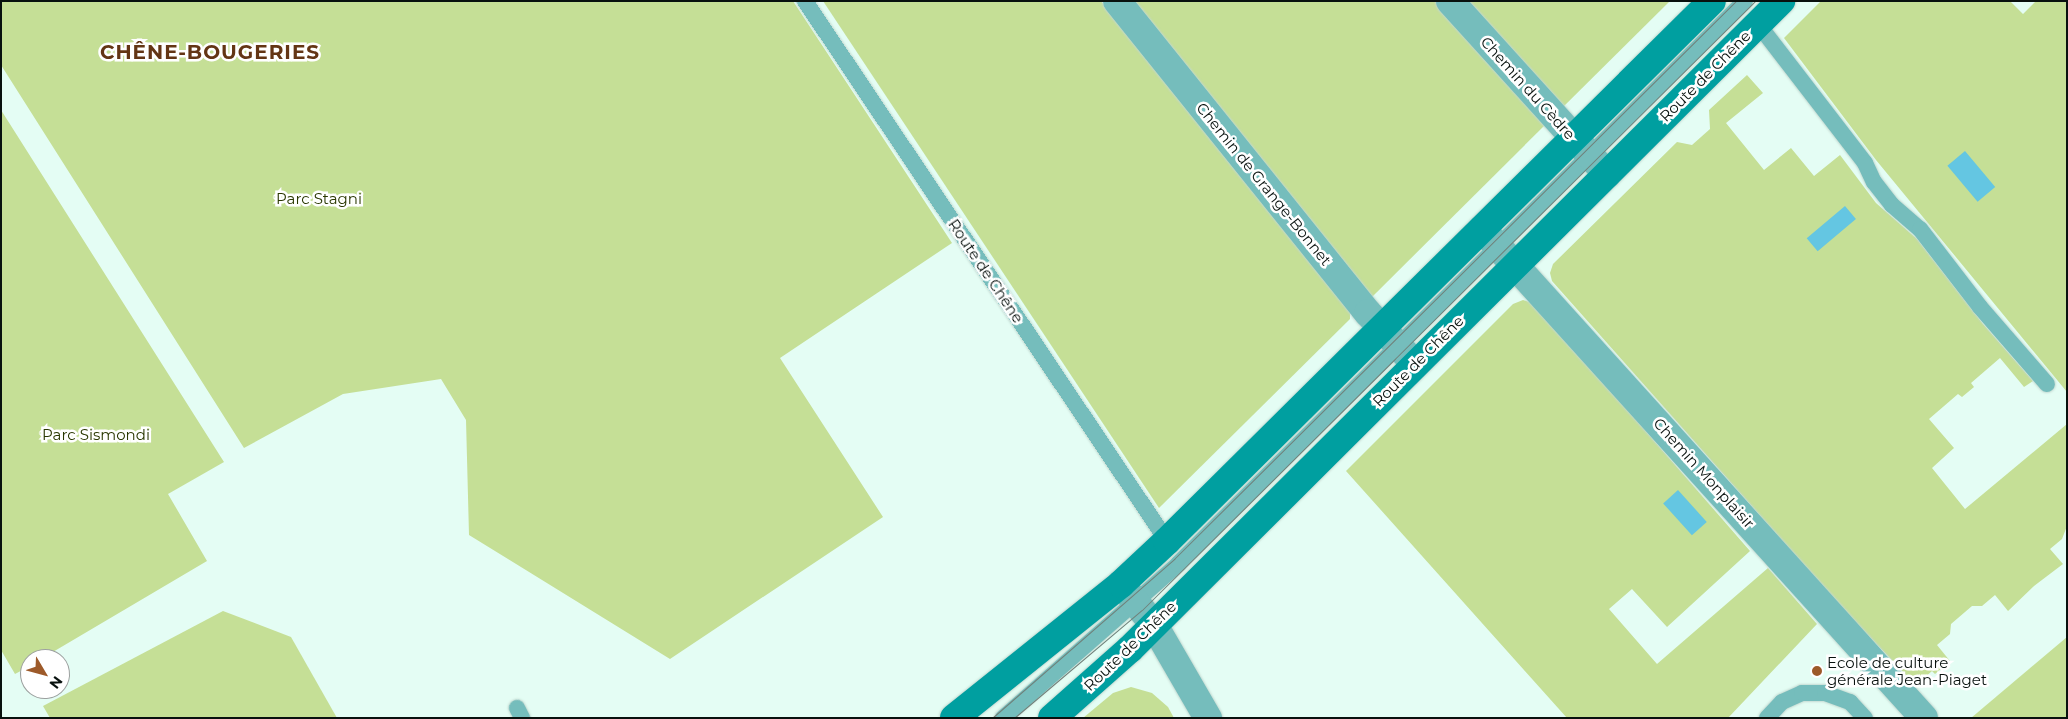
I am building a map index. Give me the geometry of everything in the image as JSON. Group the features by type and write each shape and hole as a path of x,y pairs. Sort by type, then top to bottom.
{"main road":[{"name":"Route de Chêne","path":"1052,718 1154,625 1398,346 1590,156 1712,1"},
{"name":"Route de Chêne","path":"954,718 1129,594 1167,541 1398,346 1590,156 1751,12 1780,1"}],"street":[{"name":"Chemin de Grange-Bonnet","path":"1117,1 1398,346"},
{"name":"Chemin du Cèdre","path":"1450,1 1590,156"},
{"name":"Chemin Monplaisir","path":"1499,246 1924,718"},
{"path":"1129,594 1154,625 1208,718"}],"lane":[{"name":"Route de Chêne","path":"805,1 1167,541"},
{"path":"1751,12 1865,163 1874,182 1892,205 1920,228 1980,307 2047,384"},
{"path":"1003,718 1129,594 1398,346"},
{"path":"1767,718 1782,702 1802,693 1825,693 1850,702 1865,718"}],"green space":[{"name":"Parc Stagni","path":"1,1 793,1 952,243 780,358 883,517 670,659 469,535 466,420 441,379 343,394 244,448 1,65"},
{"path":"823,1 1101,1 1350,312 1350,319 1159,508"},
{"path":"1133,1 1439,1 1546,124 1371,298"},
{"path":"1460,1 1670,1 1557,113"},
{"path":"1821,1 2010,1 2023,14 2036,1 2067,1 2067,392 1876,160 1784,38"},
{"path":"1747,75 1763,93 1726,123 1764,170 1791,148 1814,176 1840,155 1876,203 1917,239 1983,324 2033,381 2024,387 2000,358 1971,383 1974,387 1962,397 1958,394 1929,419 1954,448 1932,468 1965,509 2067,424 2067,526 2062,539 2050,549 2063,564 2034,586 2008,611 1995,595 1982,606 1972,606 1951,624 1950,634 1937,645 1950,661 1935,674 1932,671 1921,681 1907,676 1844,610 1552,281 1550,273 1553,264 1677,142 1692,145 1710,129 1709,110"},
{"name":"Parc Sismondi","path":"1,110 224,462 168,494 207,561 58,649 20,649 20,671 15,674 1,650"},
{"path":"1523,300 1535,304 1750,551 1667,627 1632,589 1609,609 1657,664 1768,568 1817,624 1728,718 1567,718 1346,471 1513,304"},
{"path":"223,611 291,637 337,718 50,718 43,706 56,699 70,699 70,692"},
{"path":"2067,637 2067,718 1971,718"},
{"path":"1131,687 1152,693 1168,707 1174,718 1083,718 1113,693"}],"water":[{"path":"1965,151 1995,187 1978,202 1947,166"},
{"path":"1845,206 1856,219 1818,251 1807,238"},
{"path":"1678,490 1707,522 1692,535 1663,503"}],"tram line":[{"path":"992,718 1174,559 1736,1"},
{"path":"1014,718 1142,610 1755,1"}],"place":[{"name":"Ecole de culture générale Jean-Piaget","path":"1817,671"}],"district":[{"name":"CHÊNE-BOUGERIES","path":"210,52"}]}
